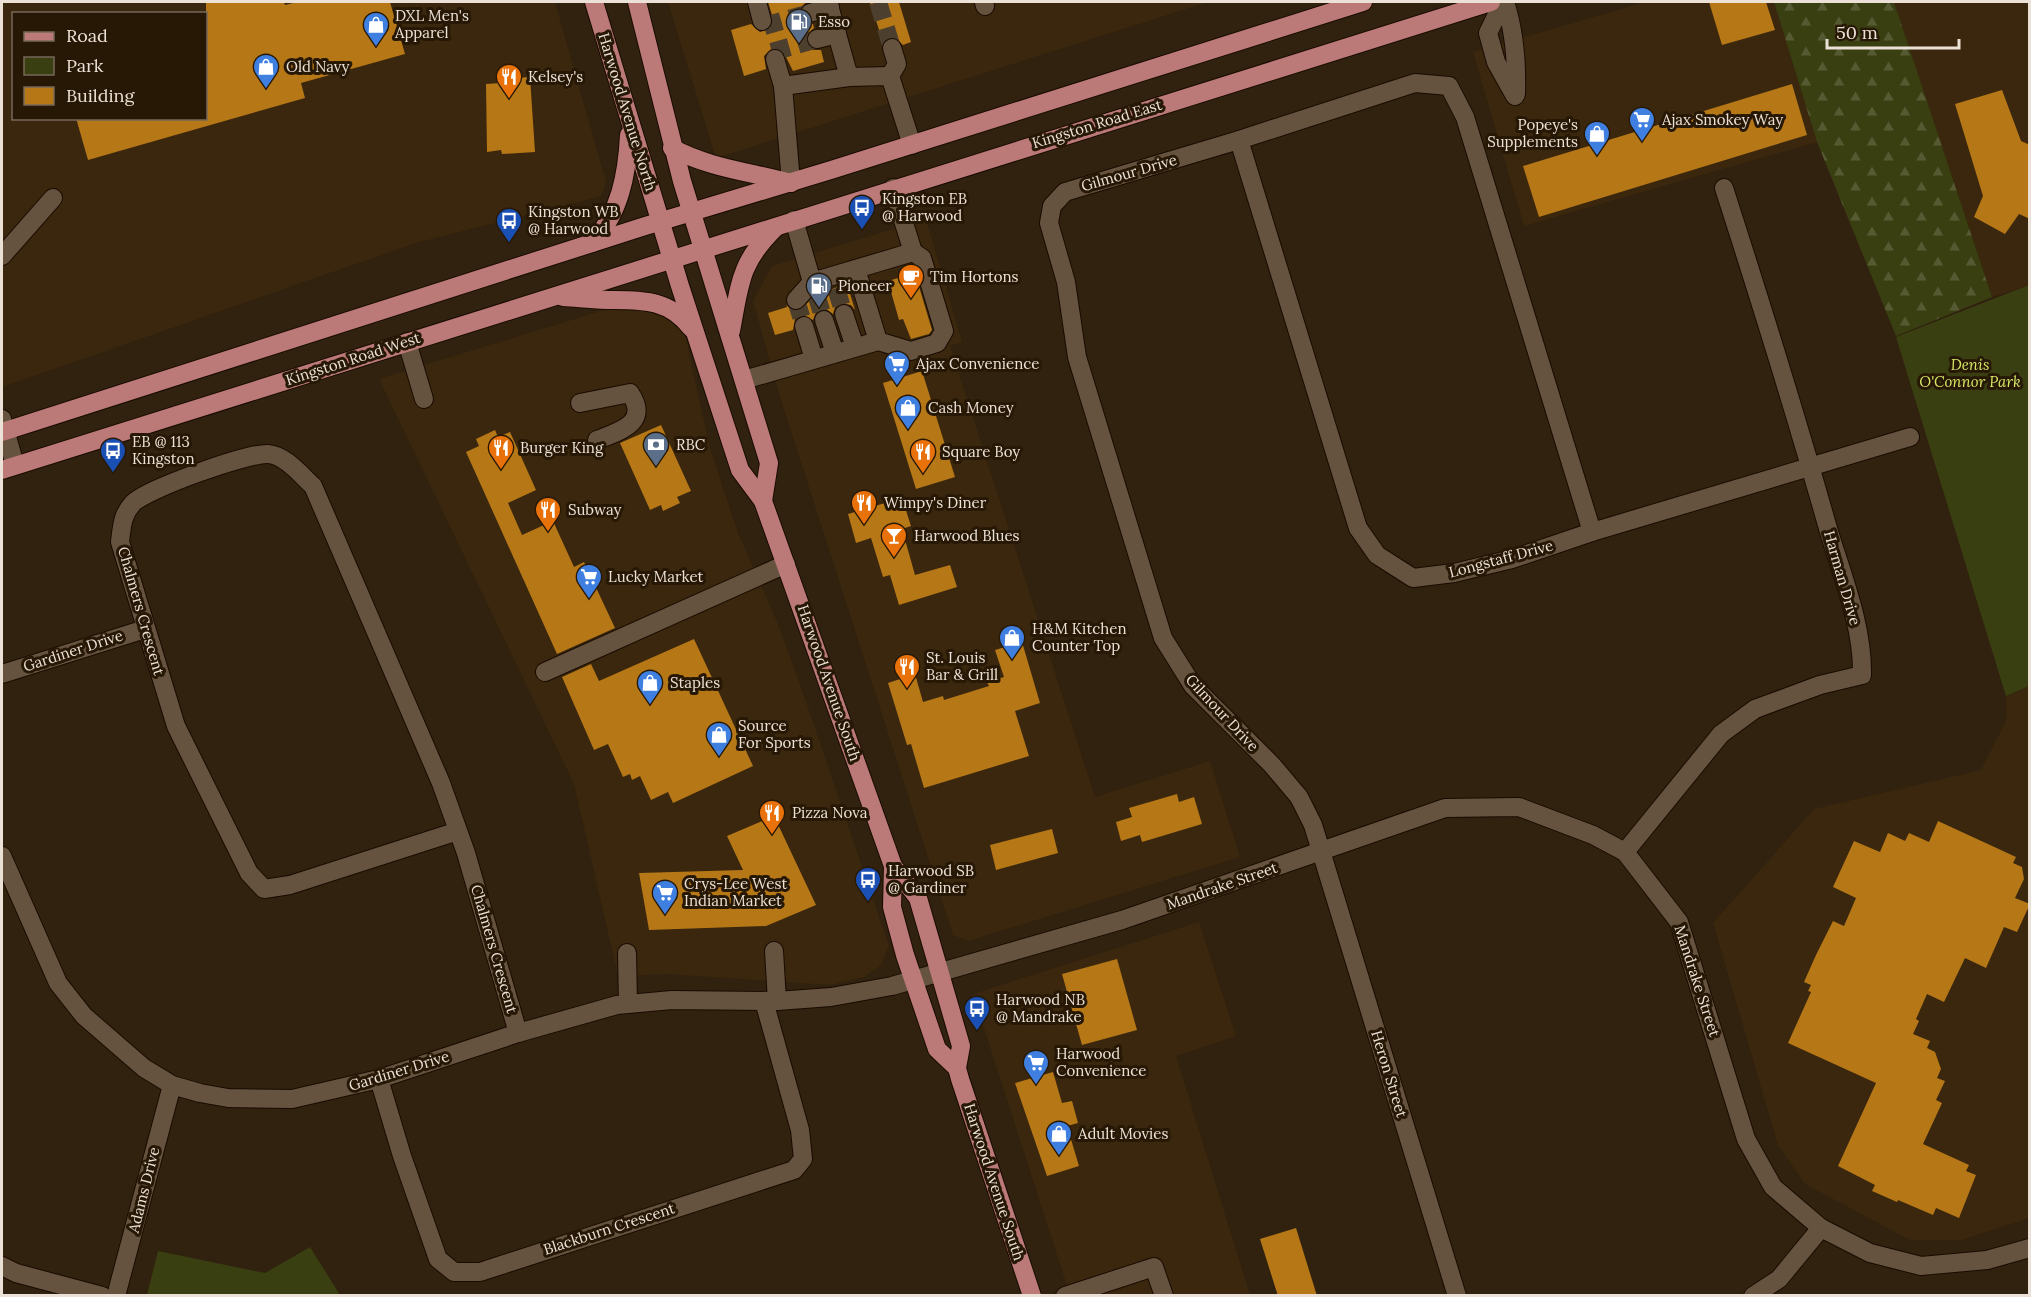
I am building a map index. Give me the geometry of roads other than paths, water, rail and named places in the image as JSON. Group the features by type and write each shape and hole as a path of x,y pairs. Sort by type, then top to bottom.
{"main road":[{"name":"Harwood Avenue North","path":"594,2 629,122 662,221"},
{"path":"637,2 672,148 692,213"},
{"path":"3,427 662,221 791,183 1363,2"},
{"name":"Kingston Road East","path":"704,248 1491,2"},
{"path":"592,243 615,210 621,192 627,164 629,122"},
{"path":"672,148 692,159 718,167 791,183"},
{"name":"Harwood Avenue South","path":"692,213 769,463 763,501"},
{"name":"Harwood Avenue South","path":"662,221 740,470 763,501 893,866 918,898 961,1046 957,1068"},
{"path":"730,336 741,275 758,245 786,222"},
{"name":"Kingston Road West","path":"8,467 704,248"},
{"path":"552,296 652,301 666,306 683,317 696,335"},
{"name":"Harwood Avenue South","path":"893,866 892,907 914,980 937,1049 957,1068 1032,1296"}],"street":[{"path":"756,2 762,21"},
{"path":"810,13 829,4 849,77"},
{"path":"818,39 837,34"},
{"path":"892,48 897,64 891,76 912,145"},
{"path":"775,59 783,86 791,183"},
{"path":"783,86 849,77 891,76"},
{"name":"Gilmour Drive","path":"1320,852 1313,825 1299,797 1272,765 1193,686 1163,638 1077,357 1066,282 1049,224 1052,206 1065,192 1239,140 1415,83 1449,86 1465,117 1592,532"},
{"name":"Longstaff Drive","path":"1239,140 1358,528 1377,555 1413,578 1444,574 1512,559 1592,532 1811,468 1910,436"},
{"path":"744,380 878,341 911,351 937,343 944,331 922,258 913,252 893,188"},
{"name":"Harman Drive","path":"1626,852 1721,734 1755,709 1820,686 1862,675 1863,649 1811,468 1724,188"},
{"path":"2,256 53,198"},
{"path":"786,222 814,288"},
{"path":"796,300 814,288 834,282 856,269 913,252"},
{"path":"856,269 878,341"},
{"path":"844,314 855,347"},
{"path":"824,320 835,353"},
{"path":"804,326 814,359"},
{"path":"407,342 424,399"},
{"path":"580,403 630,393 637,403 637,414 632,422 624,429 597,440"},
{"path":"3,427 8,467"},
{"name":"Chalmers Crescent","path":"458,831 290,885 264,889 249,873 176,726 120,542 123,518 135,501 190,474 268,454 286,462 313,486 441,783 458,831 518,1033"},
{"path":"545,672 786,564"},
{"name":"Gardiner Drive","path":"2,674 145,628"},
{"name":"Mandrake Street","path":"914,980 1122,920 1445,808 1519,807 1593,836 1626,852 1679,922 1746,1139 1773,1187 1821,1228 1870,1253 1921,1266 1987,1260 2030,1248"},
{"name":"Heron Street","path":"1320,852 1457,1296"},
{"name":"Gardiner Drive","path":"2,856 58,983 84,1016 144,1068 172,1085 228,1098 292,1099 379,1079 518,1033 628,1004 672,1000 771,1001 831,997 914,980"},
{"name":"Blackburn Crescent","path":"379,1079 402,1156 438,1259 454,1272 480,1272 794,1170 802,1159 800,1130 771,1001 774,951"},
{"path":"627,952 628,1004"},
{"name":"Adams Drive","path":"116,1296 172,1085"},
{"path":"1753,1296 1779,1279 1821,1228"},
{"path":"2,1266 16,1273 102,1296"},
{"path":"1065,1296 1154,1267 1164,1296"}],"tunnel":[{"path":"878,2 892,48"},
{"path":"764,26 810,13"},
{"path":"772,52 817,39"},
{"path":"836,288 844,314"},
{"path":"816,294 824,320"},
{"path":"796,300 804,326"}],"place":[{"name":"Esso","path":"799,45"},
{"name":"DXL Men's Apparel","path":"376,48"},
{"name":"Old Navy","path":"266,90"},
{"name":"Kelsey's","path":"509,100"},
{"name":"Ajax Smokey Way","path":"1642,143"},
{"name":"Popeye's Supplements","path":"1597,157"},
{"name":"Kingston EB @ Harwood","path":"862,231"},
{"name":"Kingston WB @ Harwood","path":"509,244"},
{"name":"Tim Hortons","path":"911,300"},
{"name":"Pioneer","path":"819,309"},
{"name":"Ajax Convenience","path":"897,387"},
{"name":"Cash Money","path":"908,431"},
{"name":"RBC","path":"656,468"},
{"name":"Burger King","path":"501,471"},
{"name":"EB @ 113 Kingston","path":"113,474"},
{"name":"Square Boy","path":"923,475"},
{"name":"Wimpy's Diner","path":"864,526"},
{"name":"Subway","path":"548,533"},
{"name":"Harwood Blues","path":"894,559"},
{"name":"Lucky Market","path":"589,600"},
{"name":"H&M Kitchen Counter Top","path":"1012,661"},
{"name":"St. Louis Bar & Grill","path":"907,690"},
{"name":"Staples","path":"650,706"},
{"name":"Source For Sports","path":"719,758"},
{"name":"Pizza Nova","path":"772,836"},
{"name":"Harwood SB @ Gardiner","path":"868,903"},
{"name":"Crys-Lee West Indian Market","path":"665,916"},
{"name":"Harwood NB @ Mandrake","path":"977,1032"},
{"name":"Harwood Convenience","path":"1036,1086"},
{"name":"Adult Movies","path":"1059,1157"}],"park label":[{"name":"Denis O'Connor Park","path":"1970,374"}]}
